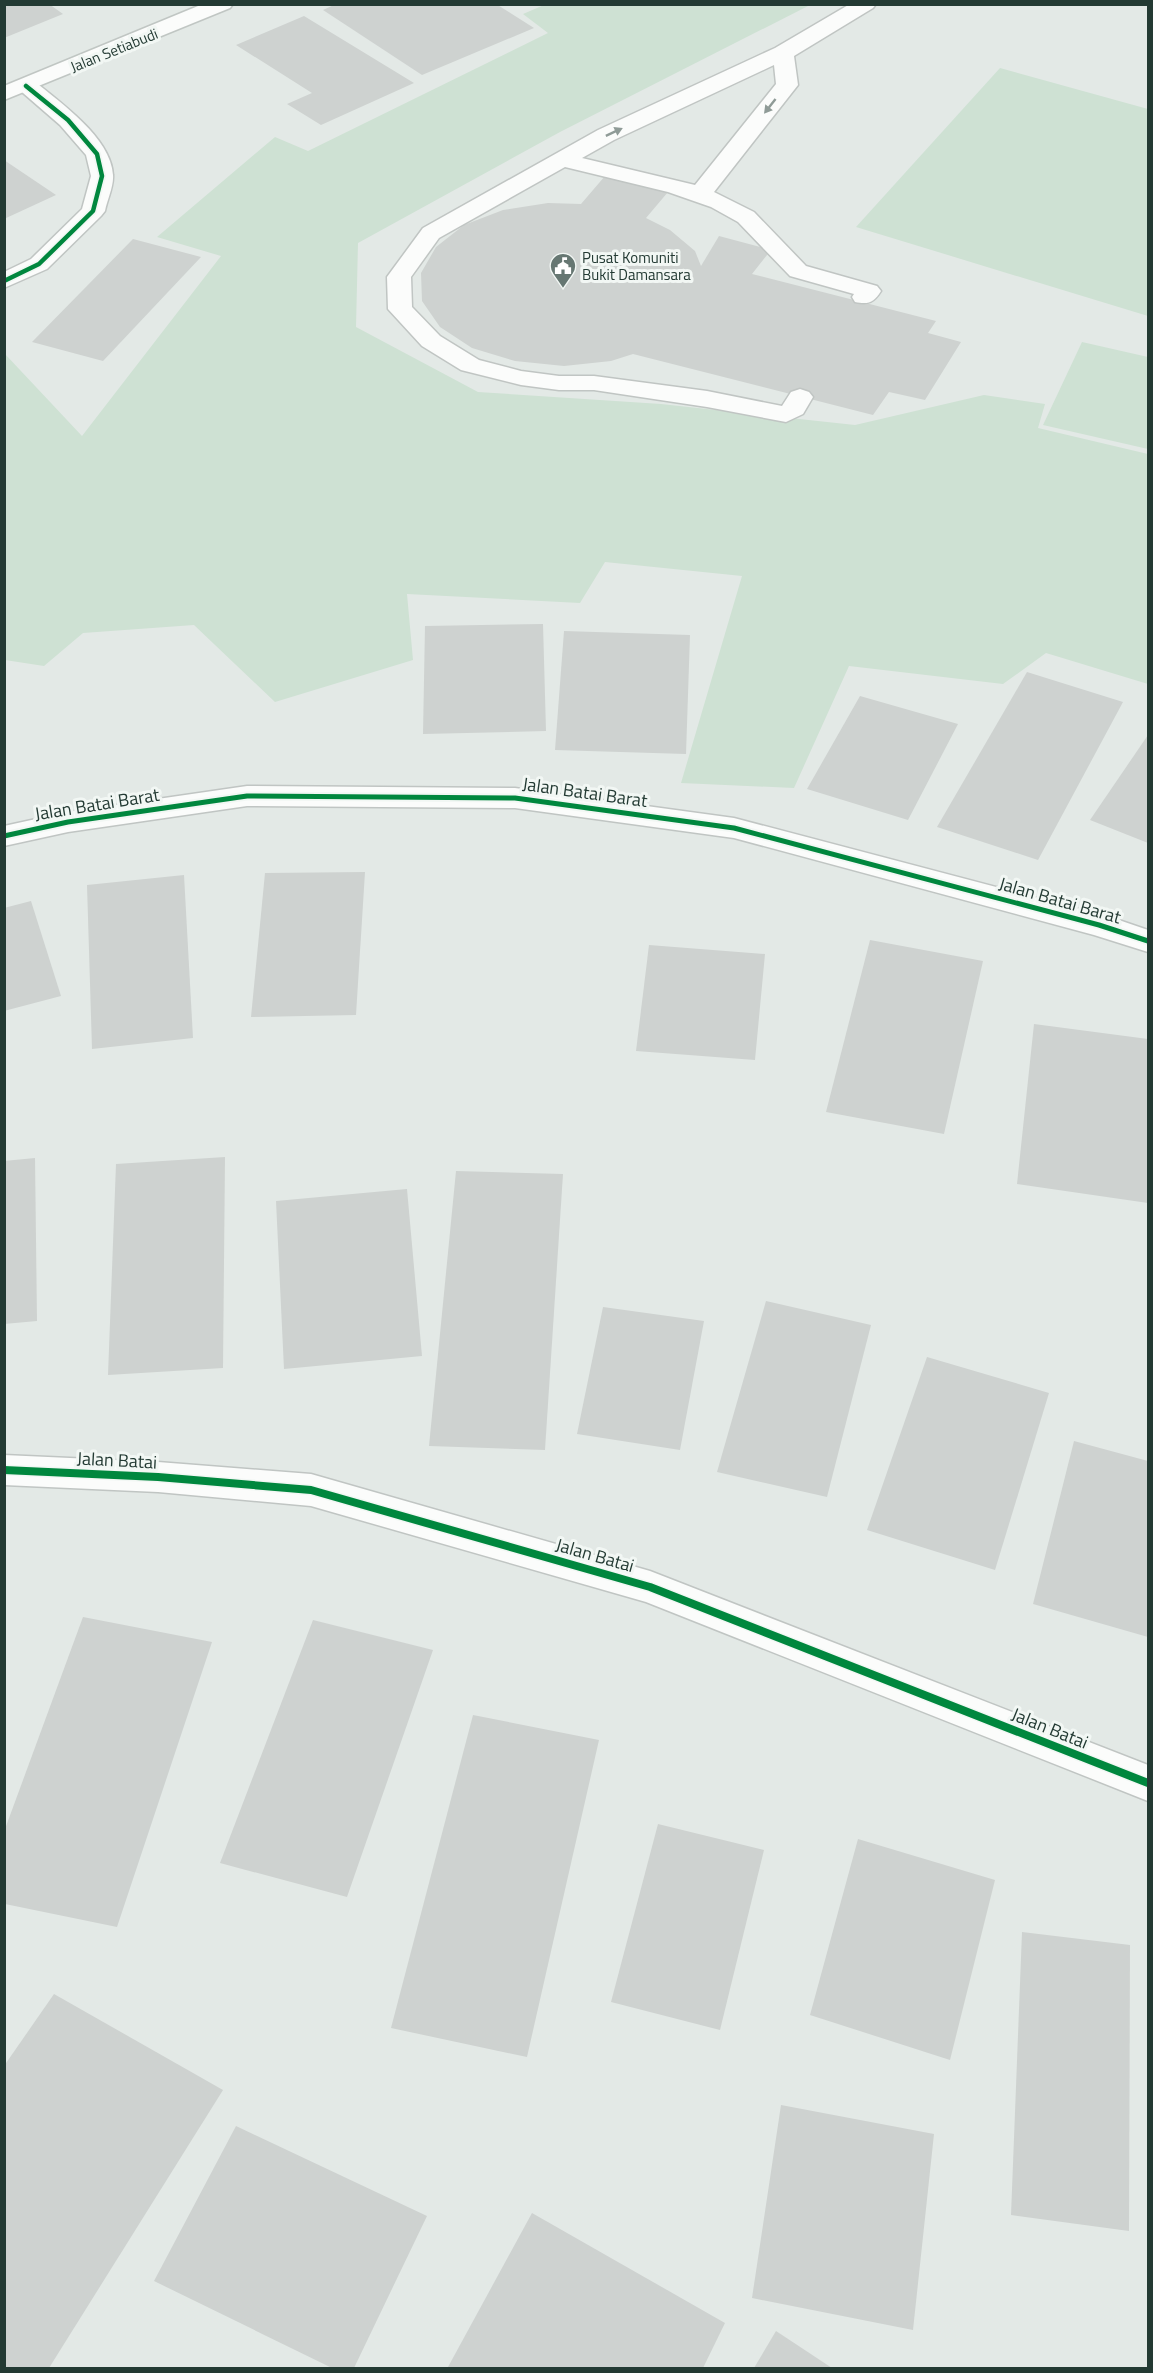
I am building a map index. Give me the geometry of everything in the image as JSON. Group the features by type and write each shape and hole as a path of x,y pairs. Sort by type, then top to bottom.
{"street":[{"name":"Jalan Setiabudi","path":"15,90 223,4"},
{"path":"800,397 794,409 786,414 707,399 594,383 559,383 521,378 470,365 431,341 400,309 399,277 431,232 606,135 783,53 866,4"},
{"path":"701,193 787,85 783,53"},
{"path":"4,281 39,264 93,211 102,177 97,154 68,120 15,90"},
{"path":"563,160 701,193 739,212 762,233 794,269 833,282 866,288 869,291 864,297"},
{"name":"Jalan Batai Barat","path":"4,836 68,822 247,796 514,798 734,828 1099,925 1149,941"},
{"name":"Jalan Batai","path":"4,1470 159,1477 311,1491 650,1587 1149,1783"}],"green space":[{"path":"544,5 810,5 560,132 358,243 356,327 478,392 661,404 855,425 984,395 1045,404 1038,428 1148,454 1148,684 1046,653 1003,684 849,666 794,788 681,783 742,576 605,562 580,603 407,594 413,660 275,702 194,625 83,633 44,666 5,660 5,354 82,436 221,256 157,237 275,137 308,151 548,33 523,14"},
{"path":"1000,68 1148,109 1148,316 856,227"},
{"path":"1082,342 1148,357 1148,449 1043,425"}],"building":[{"path":"4,4 49,4 63,14 4,38"},
{"path":"336,4 496,4 534,28 422,75 323,10"},
{"path":"304,16 414,83 321,125 287,104 312,93 236,45"},
{"path":"4,160 56,195 4,219"},
{"path":"605,176 668,192 646,218 670,230 695,251 701,266 719,236 771,250 752,274 936,321 928,333 961,342 925,400 889,392 873,415 633,354 611,361 564,366 515,361 472,348 440,327 422,301 421,273 436,247 464,225 503,210 548,203 581,204"},
{"path":"133,239 201,257 103,361 32,342"},
{"path":"543,624 546,731 423,734 425,626"},
{"path":"564,631 690,635 686,754 555,750"},
{"path":"1027,672 1123,702 1038,860 937,827"},
{"path":"860,696 958,724 908,820 807,789"},
{"path":"1148,735 1148,843 1090,820"},
{"path":"365,872 356,1015 251,1017 265,873"},
{"path":"184,875 193,1038 92,1049 87,885"},
{"path":"31,901 61,996 4,1011 4,908"},
{"path":"870,940 983,961 944,1134 826,1112"},
{"path":"649,945 765,954 755,1060 636,1051"},
{"path":"1034,1024 1148,1039 1148,1203 1017,1184"},
{"path":"225,1157 223,1368 108,1375 116,1164"},
{"path":"35,1158 37,1321 4,1324 4,1161"},
{"path":"456,1171 563,1174 545,1450 429,1446"},
{"path":"407,1189 422,1356 284,1369 276,1201"},
{"path":"766,1301 871,1325 827,1497 717,1472"},
{"path":"603,1307 704,1321 680,1450 577,1434"},
{"path":"927,1357 1049,1393 995,1570 867,1530"},
{"path":"1074,1441 1148,1461 1148,1637 1033,1604"},
{"path":"83,1617 212,1642 117,1927 5,1904 5,1829"},
{"path":"313,1620 433,1650 347,1897 220,1863"},
{"path":"473,1715 599,1740 527,2057 391,2028"},
{"path":"658,1824 764,1850 720,2030 611,2002"},
{"path":"858,1839 995,1880 950,2060 810,2015"},
{"path":"1022,1932 1130,1945 1129,2231 1011,2215"},
{"path":"54,1994 223,2090 49,2368 4,2368 4,2066"},
{"path":"781,2105 934,2134 913,2330 752,2298"},
{"path":"236,2126 427,2216 354,2368 332,2368 154,2281"},
{"path":"532,2213 725,2323 703,2368 448,2367"},
{"path":"776,2331 832,2368 754,2368"}],"cycle path":[{"path":"4,281 39,264 93,211 102,176 97,154 68,120 26,86"},
{"path":"4,836 68,822 247,796 515,798 734,828 1099,925 1148,941"},
{"path":"4,1470 158,1477 311,1490 650,1587 1148,1783"}],"place":[{"name":"Pusat Komuniti Bukit Damansara","path":"563,289"}]}
